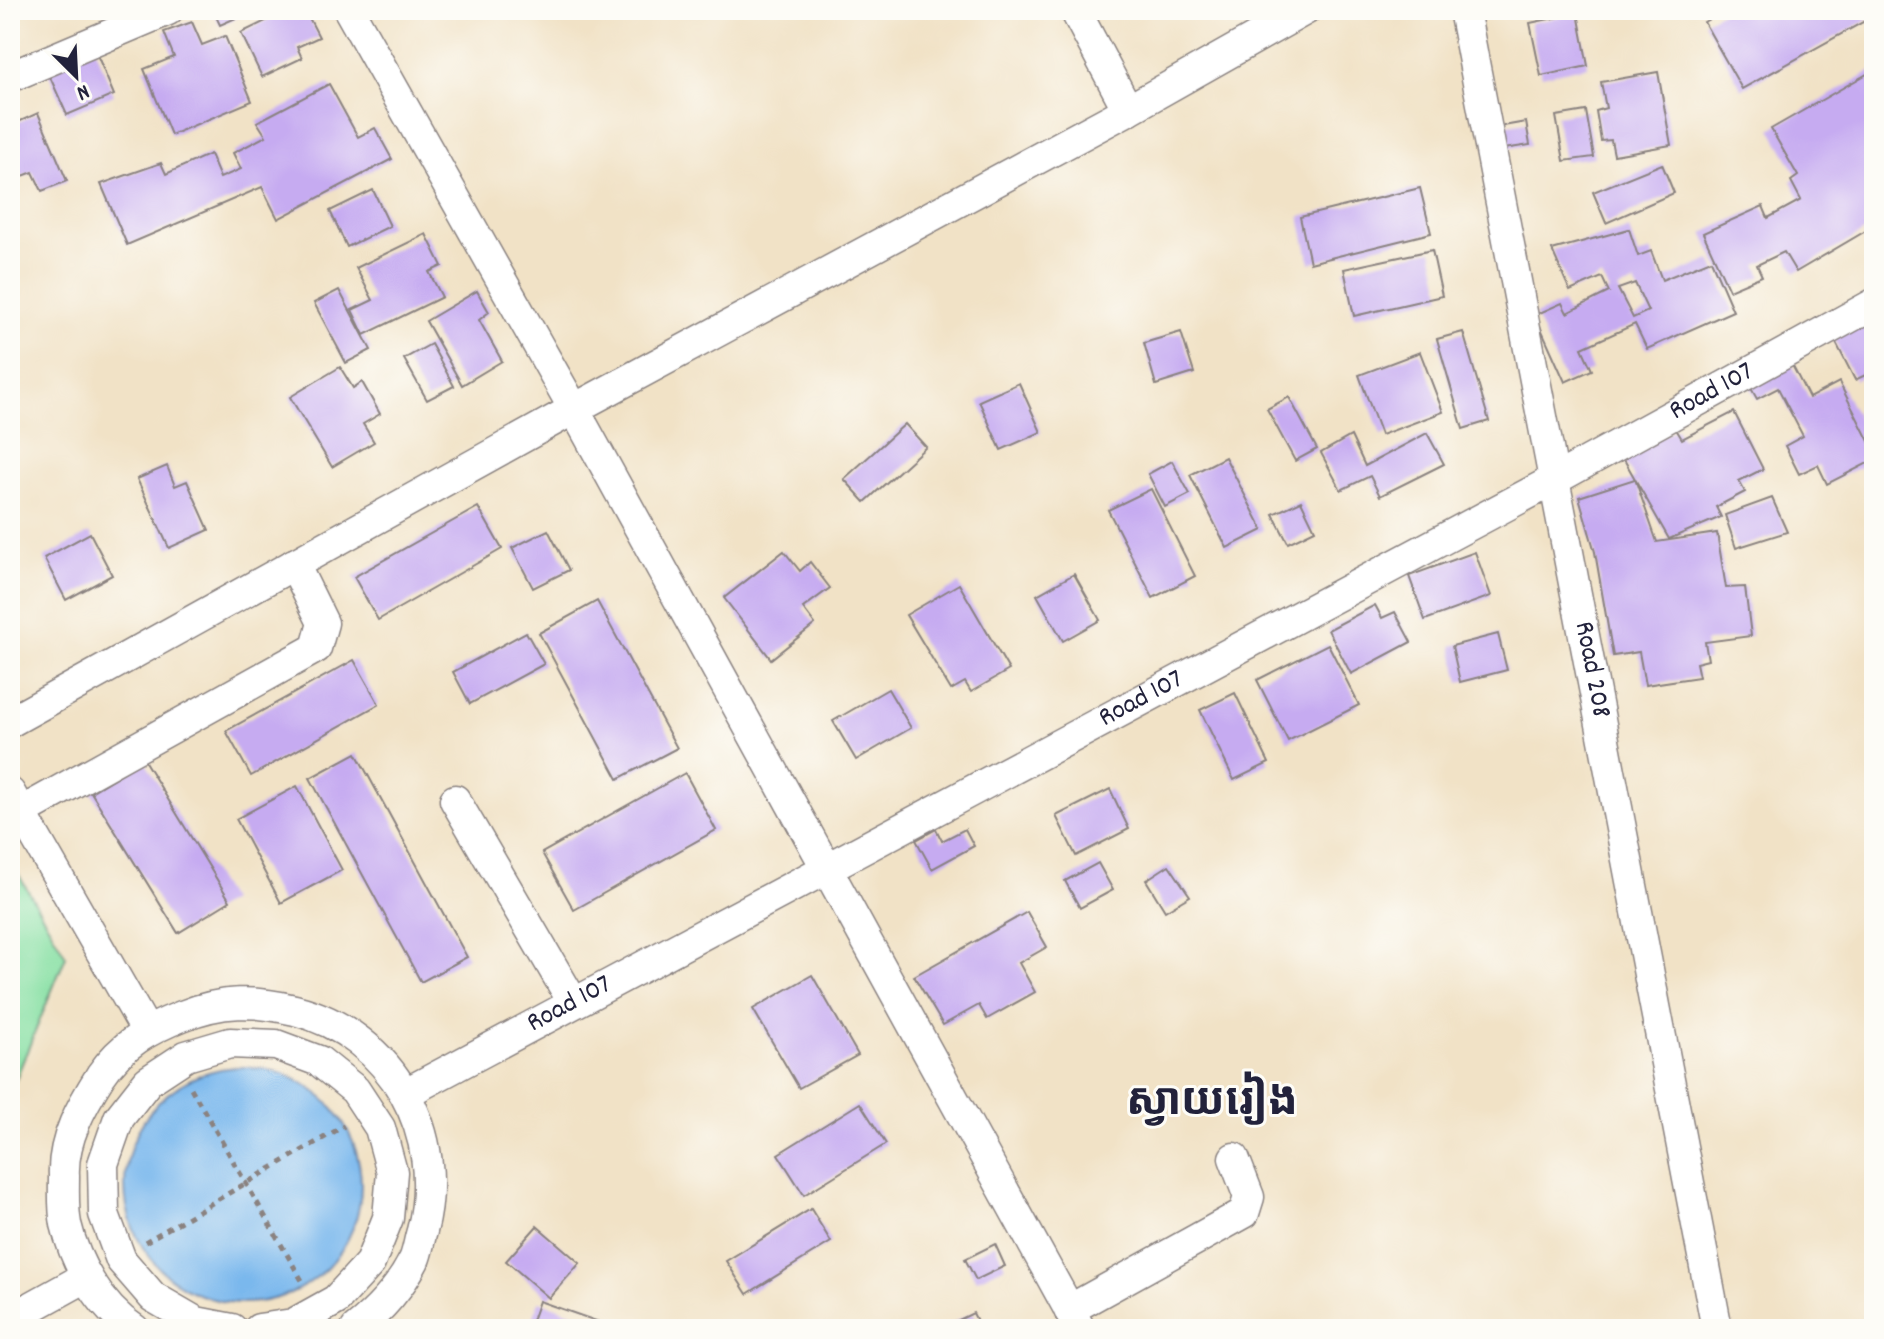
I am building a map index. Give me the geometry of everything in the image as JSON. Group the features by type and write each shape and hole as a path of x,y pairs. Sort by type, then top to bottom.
{"street":[{"path":"10,77 168,10"},
{"path":"349,10 574,409 1074,1319 1244,1213 1249,1197 1234,1158"},
{"path":"1075,10 1128,110"},
{"path":"10,722 574,409 1128,110 1305,10"},
{"name":"Road 208","path":"1464,10 1717,1329"},
{"name":"Road 107","path":"406,1093 1554,480 1874,304"},
{"path":"146,1030 16,802 316,648 323,623 294,564"},
{"path":"455,800 573,1002"},
{"path":"134,1329 123,1322 86,1277 66,1223 63,1166 78,1111 109,1063 146,1030 208,1006 265,1002 321,1017 370,1048 406,1093 426,1146 429,1203 415,1259 383,1307 356,1329"},
{"path":"232,1329 196,1322 153,1297 121,1260 104,1214 103,1164 119,1118 148,1081 186,1056 230,1043 276,1045 319,1061 343,1080 355,1090 380,1128 392,1172 388,1218 370,1263 336,1300 293,1324 259,1329"},
{"path":"10,1319 86,1277"}],"path":[{"path":"191,1087 309,1294"},
{"path":"132,1250 355,1120"}],"green space":[{"path":"10,860 66,956 10,1093"}],"water":[{"path":"243,1067 266,1069 288,1076 327,1101 352,1140 359,1162 359,1208 352,1230 327,1269 288,1294 266,1301 243,1303 220,1301 198,1294 159,1269 134,1230 127,1208 125,1185 127,1162 134,1140 159,1101 198,1076 220,1069"}],"building":[{"path":"213,10 254,10 220,25"},
{"path":"288,10 305,10 319,37 297,47 302,58 262,77 241,33"},
{"path":"1725,10 1874,10 1874,16 1742,89 1704,22"},
{"path":"1578,13 1588,66 1541,76 1530,23"},
{"path":"192,22 202,45 225,36 252,101 171,135 144,69 174,57 164,32"},
{"path":"93,45 114,95 67,115 45,66"},
{"path":"1874,70 1874,226 1796,272 1784,252 1757,265 1762,276 1729,290 1703,233 1763,206 1768,218 1801,200 1791,181 1798,176 1771,129"},
{"path":"1658,72 1671,145 1614,155 1611,140 1601,141 1596,111 1606,108 1601,82"},
{"path":"329,84 358,137 375,128 392,159 278,219 262,187 127,245 101,184 161,163 166,174 210,154 220,178 241,169 233,153 266,136 257,122"},
{"path":"1586,111 1594,157 1564,161 1556,116"},
{"path":"38,113 67,181 42,191 33,172 10,181 10,115 14,124"},
{"path":"1526,122 1530,145 1497,150 1492,128"},
{"path":"1662,164 1674,193 1606,223 1593,192"},
{"path":"1420,188 1431,233 1310,263 1300,217"},
{"path":"373,190 390,226 347,247 330,211"},
{"path":"1629,229 1638,256 1651,251 1662,280 1711,260 1733,311 1647,349 1635,324 1582,348 1592,370 1565,382 1535,315 1562,303 1567,313 1609,292 1602,277 1570,291 1552,250","holes":["1635,283 1648,311 1633,318 1618,289"]},
{"path":"426,234 442,266 429,272 442,297 364,335 352,310 373,300 356,268"},
{"path":"1432,250 1442,296 1354,316 1344,269"},
{"path":"339,290 371,350 346,363 314,303"},
{"path":"477,291 489,312 479,320 502,361 462,385 426,321"},
{"path":"1870,320 1874,329 1874,371 1855,380 1834,339"},
{"path":"1181,332 1194,373 1156,385 1144,343"},
{"path":"1463,332 1489,421 1463,429 1437,339"},
{"path":"431,344 454,386 427,400 404,359"},
{"path":"1420,352 1443,412 1381,435 1359,375"},
{"path":"1789,359 1809,398 1839,382 1874,451 1874,460 1827,484 1818,465 1799,474 1785,446 1803,436 1778,388 1757,399 1747,381"},
{"path":"340,367 353,388 362,382 380,414 363,424 374,442 332,467 290,397"},
{"path":"1019,383 1041,432 1001,450 979,401"},
{"path":"1289,397 1317,449 1295,461 1267,409"},
{"path":"1734,412 1763,469 1739,481 1745,492 1716,507 1721,517 1669,539 1622,456 1676,429 1682,439"},
{"path":"905,424 926,447 865,502 844,479"},
{"path":"1427,433 1444,464 1380,496 1370,476 1341,490 1321,453 1351,436 1365,466"},
{"path":"1225,457 1263,530 1227,548 1190,475"},
{"path":"1172,461 1190,494 1165,507 1148,474"},
{"path":"167,466 175,486 187,481 209,530 169,548 137,479"},
{"path":"1635,479 1657,542 1717,533 1726,588 1745,587 1751,636 1705,642 1708,660 1696,663 1699,677 1645,685 1639,652 1613,656 1595,552 1579,497"},
{"path":"1151,489 1195,576 1153,598 1108,510"},
{"path":"1772,498 1787,532 1736,548 1725,515"},
{"path":"1301,501 1315,530 1288,543 1273,514"},
{"path":"478,507 502,549 378,620 354,577"},
{"path":"548,530 569,570 533,588 512,548"},
{"path":"90,533 112,575 66,600 44,558"},
{"path":"784,551 800,571 810,562 830,588 803,608 815,624 771,659 724,598"},
{"path":"1475,552 1491,596 1425,620 1409,576"},
{"path":"1074,574 1100,620 1063,641 1037,595"},
{"path":"959,584 1009,670 971,692 965,682 951,690 906,615"},
{"path":"597,601 677,748 618,779 539,633"},
{"path":"1375,605 1382,618 1395,612 1411,642 1351,674 1328,630"},
{"path":"526,632 544,664 470,704 453,672"},
{"path":"1498,634 1507,670 1460,682 1452,646"},
{"path":"1328,644 1359,705 1288,741 1257,680"},
{"path":"354,660 379,704 251,776 226,731"},
{"path":"888,689 911,728 856,760 833,721"},
{"path":"1235,693 1269,763 1234,780 1200,710"},
{"path":"356,753 467,957 421,982 310,778"},
{"path":"144,760 230,901 178,933 91,792"},
{"path":"685,773 716,830 574,910 542,853"},
{"path":"297,786 342,870 281,903 236,819"},
{"path":"1110,789 1129,829 1076,856 1056,816"},
{"path":"936,829 942,841 965,829 974,846 932,869 916,840"},
{"path":"1098,863 1113,890 1080,908 1065,881"},
{"path":"1169,865 1190,896 1165,911 1146,880"},
{"path":"1027,912 1047,947 1019,963 1035,992 987,1019 979,1005 943,1025 914,976"},
{"path":"812,975 858,1055 799,1088 753,1009"},
{"path":"860,1103 886,1144 804,1195 778,1154"},
{"path":"811,1209 831,1242 747,1294 726,1261"},
{"path":"537,1226 580,1263 549,1298 506,1261"},
{"path":"995,1244 1005,1266 976,1280 965,1259"},
{"path":"539,1301 605,1324 603,1329 529,1329"},
{"path":"973,1313 981,1329 940,1329"}],"district":[{"name":"ស្វាយរៀង","path":"1212,1105"}]}
